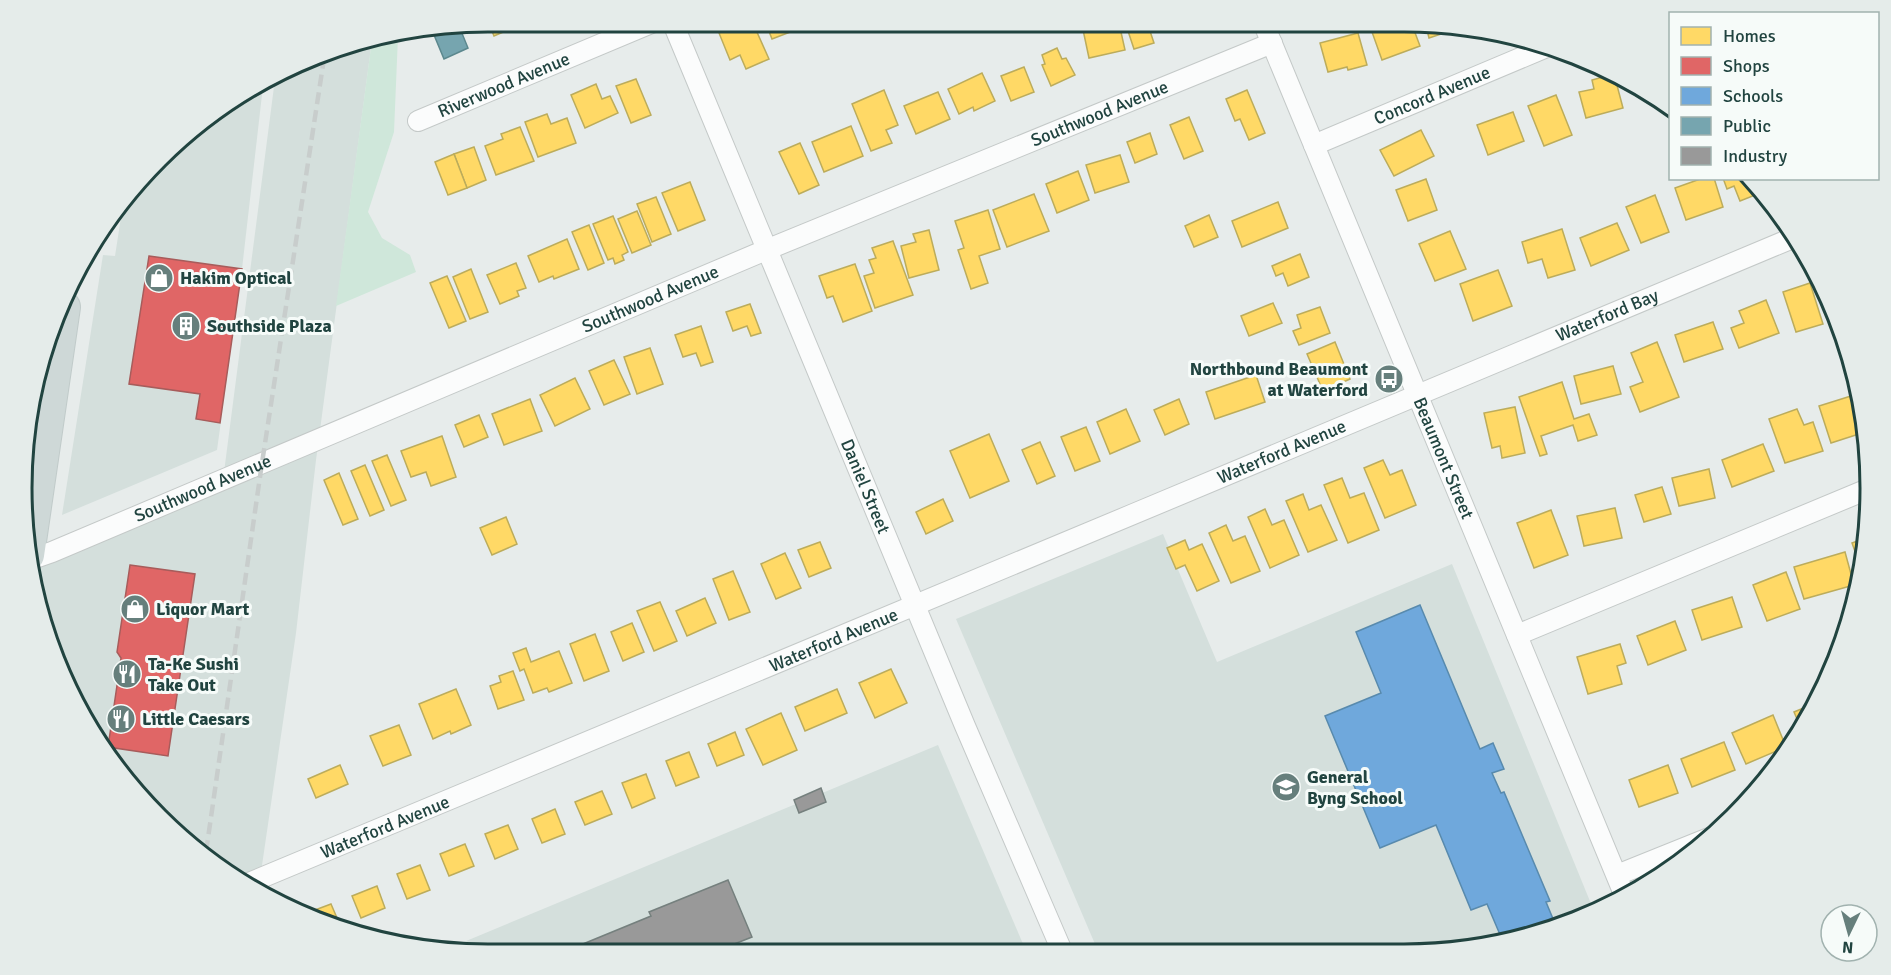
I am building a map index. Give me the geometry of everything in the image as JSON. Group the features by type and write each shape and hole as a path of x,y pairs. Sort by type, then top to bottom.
{"main road":[{"path":"33,523 61,327"}],"street":[{"name":"Riverwood Avenue","path":"418,121 631,32"},
{"name":"Daniel Street","path":"677,32 965,726 1059,944"},
{"name":"Beaumont Street","path":"1267,32 1622,887"},
{"name":"Southwood Avenue","path":"37,557 766,250 1272,44"},
{"name":"Concord Avenue","path":"1314,145 1536,51"},
{"name":"Waterford Bay","path":"1417,393 1787,240"},
{"name":"Waterford Avenue","path":"256,880 916,607 1417,393"},
{"path":"1517,635 1860,492"},
{"path":"1617,875 1680,850"}],"shaded area":[{"path":"371,47 316,460 296,633 260,879 256,880 210,849 165,810 108,741 66,662 47,606 37,560 223,480 274,85 313,66"},
{"path":"262,91 242,269 217,450 62,515 103,255 115,256 121,217 145,187 165,165 210,126"},
{"name":"General Byng School","path":"1163,534 1217,662 1452,564 1591,903 1522,928 1463,940 1433,943 1095,944 956,619"},
{"path":"938,745 1023,944 488,944 461,943"}],"green space":[{"path":"398,40 394,132 368,212 382,238 410,255 416,272 336,306 371,47"}],"building: Homes":[{"path":"757,32 769,59 746,69 740,55 730,60 719,33"},
{"path":"769,32 790,32 772,39"},
{"path":"1083,32 1121,32 1125,50 1089,58"},
{"path":"1128,32 1150,32 1154,43 1134,49"},
{"path":"1372,32 1415,32 1420,46 1382,60"},
{"path":"1428,32 1444,33 1429,38"},
{"path":"1358,33 1367,65 1328,72 1320,43"},
{"path":"1057,48 1062,59 1066,58 1075,75 1051,86 1042,65 1045,64 1042,55"},
{"path":"1024,67 1034,92 1011,101 1001,76"},
{"path":"982,73 995,101 974,111 973,107 959,114 948,89"},
{"path":"1602,77 1617,85 1623,108 1586,118 1579,92 1594,89 1592,80"},
{"path":"636,79 651,115 631,123 616,86"},
{"path":"596,84 602,99 610,96 618,113 585,128 571,95"},
{"path":"884,90 898,125 886,130 892,143 871,151 852,104"},
{"path":"1247,90 1265,133 1249,140 1240,119 1235,121 1226,99"},
{"path":"938,92 950,119 916,134 904,106"},
{"path":"1556,95 1572,135 1544,146 1528,106"},
{"path":"1513,112 1524,141 1488,155 1477,125"},
{"path":"547,114 551,124 567,118 576,143 538,157 525,122"},
{"path":"1189,117 1203,151 1184,159 1170,125"},
{"path":"851,126 863,156 824,172 812,142"},
{"path":"520,127 534,161 496,175 485,146 503,139 501,134"},
{"path":"1421,130 1434,156 1394,176 1380,150"},
{"path":"1150,133 1157,154 1135,163 1127,142"},
{"path":"800,143 819,185 799,194 779,152"},
{"path":"474,147 486,180 467,188 454,154"},
{"path":"454,154 467,188 448,195 435,162"},
{"path":"1120,155 1129,182 1095,193 1086,165"},
{"path":"1078,171 1089,200 1057,213 1046,184"},
{"path":"1426,179 1437,210 1408,221 1396,190"},
{"path":"1697,180 1715,180 1723,207 1686,220 1675,188"},
{"path":"1724,180 1740,180 1753,196 1740,201 1734,186 1727,189"},
{"path":"690,182 705,220 678,231 662,193"},
{"path":"1034,194 1049,231 1007,247 993,210"},
{"path":"1655,195 1669,232 1641,243 1626,207"},
{"path":"656,197 671,234 652,242 637,204"},
{"path":"1278,202 1288,228 1242,247 1232,221"},
{"path":"988,210 1000,249 979,256 988,283 971,289 958,250 964,248 955,221"},
{"path":"637,211 651,245 632,253 618,219"},
{"path":"1209,215 1218,237 1194,247 1185,226"},
{"path":"613,216 628,252 622,255 624,260 615,264 613,258 608,260 593,224"},
{"path":"1617,223 1629,250 1591,266 1580,238"},
{"path":"589,225 604,263 588,270 572,232"},
{"path":"1562,229 1575,270 1548,278 1542,259 1528,263 1522,242"},
{"path":"929,230 939,270 909,278 901,246 916,242 913,234"},
{"path":"1450,231 1466,269 1435,281 1419,244"},
{"path":"567,239 579,269 539,282 528,256"},
{"path":"893,241 913,295 875,308 864,276 874,273 869,260 876,258 872,248"},
{"path":"1300,254 1309,277 1288,286 1283,273 1276,276 1272,266"},
{"path":"516,263 526,288 517,291 519,296 500,304 487,275"},
{"path":"855,264 872,311 843,322 833,296 827,298 819,276"},
{"path":"471,269 488,312 470,319 453,277"},
{"path":"1498,270 1512,306 1473,321 1460,284"},
{"path":"447,276 466,321 449,328 430,283"},
{"path":"1810,283 1823,324 1796,332 1783,292"},
{"path":"1766,300 1779,333 1739,348 1731,328 1744,323 1739,311"},
{"path":"1273,303 1282,323 1249,336 1241,316"},
{"path":"750,304 761,333 751,336 747,326 733,331 726,312"},
{"path":"1320,307 1330,333 1299,345 1293,331 1301,328 1297,315"},
{"path":"1713,322 1723,349 1684,362 1675,335"},
{"path":"701,326 713,362 701,366 696,353 683,357 675,335"},
{"path":"1335,342 1350,379 1323,391 1307,354"},
{"path":"1657,342 1679,397 1640,412 1630,387 1643,382 1631,353"},
{"path":"650,348 663,384 637,394 624,357"},
{"path":"614,360 630,394 604,405 589,371"},
{"path":"1613,366 1621,394 1581,404 1574,376"},
{"path":"1256,375 1265,402 1215,419 1206,392"},
{"path":"575,378 590,409 555,426 540,395"},
{"path":"1562,382 1574,419 1589,414 1597,435 1578,441 1573,425 1541,436 1547,454 1540,456 1519,397"},
{"path":"1850,396 1857,435 1831,443 1819,406"},
{"path":"530,399 542,431 504,445 492,414"},
{"path":"1179,399 1189,424 1165,435 1154,410"},
{"path":"1515,407 1525,453 1502,458 1500,446 1492,448 1484,413"},
{"path":"1126,409 1140,441 1110,454 1097,422"},
{"path":"1797,409 1804,425 1813,422 1823,451 1785,463 1769,419"},
{"path":"479,415 488,437 464,447 455,425"},
{"path":"1086,427 1100,461 1075,471 1061,437"},
{"path":"989,434 1009,481 970,498 950,451"},
{"path":"442,436 456,477 431,486 426,472 411,477 401,451"},
{"path":"1040,442 1055,476 1037,484 1022,450"},
{"path":"1763,444 1774,471 1732,487 1722,460"},
{"path":"387,455 406,500 391,506 372,461"},
{"path":"1383,460 1390,475 1402,470 1416,505 1385,518 1364,468"},
{"path":"365,465 384,510 370,516 351,471"},
{"path":"1709,469 1715,498 1679,506 1672,478"},
{"path":"339,473 358,519 343,525 324,480"},
{"path":"1342,478 1350,498 1364,493 1379,530 1348,543 1324,485"},
{"path":"1662,487 1671,514 1644,522 1635,495"},
{"path":"1303,494 1309,510 1321,505 1337,540 1308,552 1286,501"},
{"path":"943,499 953,521 926,534 916,512"},
{"path":"1615,508 1622,538 1584,546 1577,516"},
{"path":"1265,509 1272,525 1284,520 1299,555 1270,568 1248,517"},
{"path":"1551,510 1568,555 1534,568 1517,523"},
{"path":"506,517 517,544 492,555 480,528"},
{"path":"1226,525 1233,541 1245,536 1260,571 1231,583 1209,533"},
{"path":"1185,540 1189,550 1202,544 1219,581 1197,591 1185,565 1176,569 1167,548"},
{"path":"1857,541 1855,552 1852,543"},
{"path":"820,542 831,568 809,577 798,550"},
{"path":"1845,552 1851,575 1849,587 1804,599 1794,567"},
{"path":"785,553 801,588 776,599 761,564"},
{"path":"733,571 750,612 729,620 713,579"},
{"path":"1786,572 1800,609 1767,621 1753,585"},
{"path":"1732,597 1742,627 1702,640 1692,610"},
{"path":"705,598 716,623 687,636 676,611"},
{"path":"660,602 677,641 654,651 637,611"},
{"path":"1675,621 1686,650 1648,665 1637,636"},
{"path":"632,623 644,652 623,661 611,632"},
{"path":"595,634 609,671 584,681 570,644"},
{"path":"1620,644 1626,663 1617,666 1622,684 1588,694 1577,657"},
{"path":"526,648 531,662 559,651 572,683 549,692 547,688 533,693 524,669 520,671 513,653"},
{"path":"891,669 907,703 875,718 859,683"},
{"path":"513,671 524,700 498,709 490,686 501,682 499,676"},
{"path":"456,689 471,725 433,739 419,704"},
{"path":"837,689 847,713 805,731 795,707"},
{"path":"1802,709 1797,718 1794,712"},
{"path":"781,713 797,750 763,765 746,729"},
{"path":"1773,715 1783,740 1775,752 1746,764 1732,733"},
{"path":"399,725 411,755 383,766 370,736"},
{"path":"735,732 744,755 717,766 708,744"},
{"path":"1724,742 1735,770 1692,787 1681,759"},
{"path":"689,752 699,777 676,786 666,761"},
{"path":"340,765 348,784 316,798 308,779"},
{"path":"1668,765 1678,793 1639,807 1629,780"},
{"path":"646,774 655,798 632,808 622,783"},
{"path":"602,791 612,814 585,825 575,802"},
{"path":"555,809 565,834 542,843 532,819"},
{"path":"508,825 518,849 495,859 485,834"},
{"path":"465,844 474,866 449,876 440,854"},
{"path":"420,865 430,890 407,899 397,874"},
{"path":"377,886 385,908 361,918 352,896"},
{"path":"331,904 337,917 315,910"}],"building: Shops":[{"name":"Southside Plaza","path":"149,256 242,269 220,423 196,419 200,394 129,384"},
{"path":"130,565 195,574 168,756 113,748 109,742 121,658 117,652"}],"building: Schools":[{"path":"1420,605 1480,749 1493,743 1504,769 1492,773 1501,793 1504,792 1550,901 1546,902 1553,918 1499,933 1487,904 1471,910 1436,825 1380,848 1325,716 1381,693 1356,632"}],"building: Public":[{"path":"461,32 468,48 444,59 434,34"}],"building: Industry":[{"path":"821,788 826,802 799,813 794,800"},
{"path":"728,880 752,937 734,944 583,944 651,916 649,912"}],"railway":[{"path":"207,846 262,463 323,62"}],"place":[{"name":"Hakim Optical","path":"159,278"},
{"name":"Southside Plaza","path":"186,326"},
{"name":"Northbound Beaumont at Waterford","path":"1389,379"},
{"name":"Liquor Mart","path":"135,609"},
{"name":"Ta-Ke Sushi Take Out","path":"127,674"},
{"name":"Little Caesars","path":"121,719"},
{"name":"General Byng School","path":"1286,787"}]}
